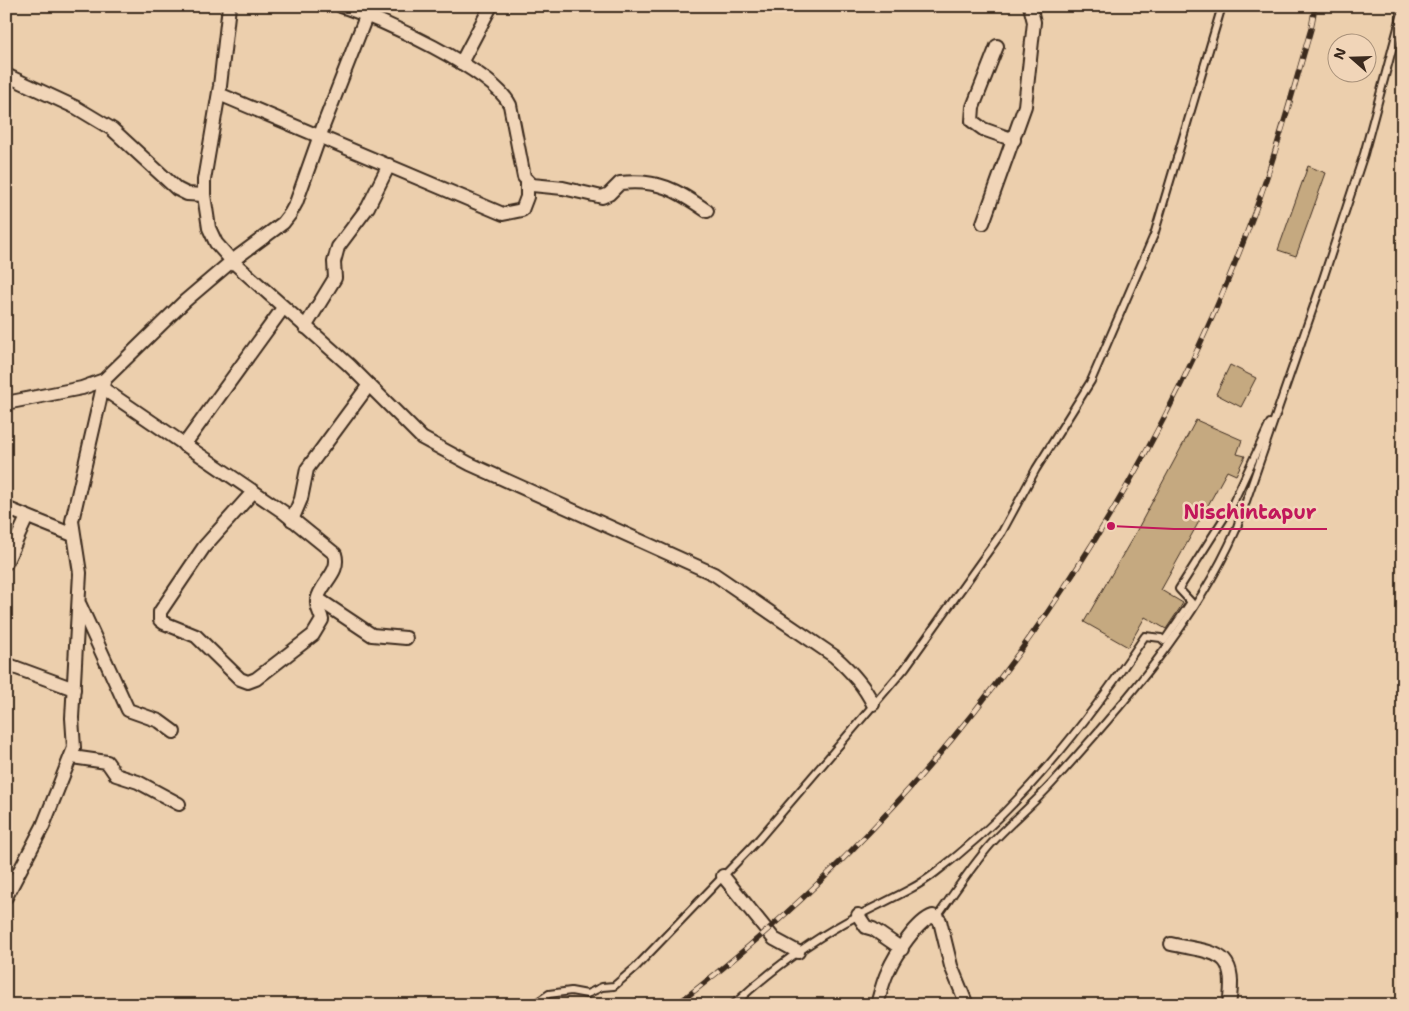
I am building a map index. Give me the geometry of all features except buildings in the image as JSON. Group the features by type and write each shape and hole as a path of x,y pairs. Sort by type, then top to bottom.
{"street":[{"path":"229,6 219,94 204,180 204,195 210,236 232,261 369,385 422,438 470,464 714,574 834,656 866,690 874,704"},
{"path":"219,94 503,214 522,210 527,198 527,182 524,177 510,105 506,96 497,86 430,45 367,14 340,6"},
{"path":"461,64 491,6"},
{"path":"984,223 1014,140 1027,93 1034,22 1030,6"},
{"path":"6,897 44,826 72,757 75,738 72,718 80,566 72,521 103,384 185,301 232,261 282,223 290,214 367,14"},
{"path":"997,46 973,107 972,121 983,129 1014,140"},
{"path":"6,75 77,108 108,126 177,189 187,194 204,195"},
{"path":"305,327 335,278 334,262 338,247 368,207 389,165"},
{"path":"527,182 539,187 563,188 597,197 609,194 620,184 654,183 676,190 707,211"},
{"path":"184,445 283,308"},
{"path":"6,403 103,384 184,445 253,492 292,520 335,554 336,568 318,599 317,606 322,620 313,636 256,679 248,682 240,679 196,636 160,620 160,612 199,554 253,492"},
{"path":"292,520 301,499 307,469 369,385"},
{"path":"6,508 73,535"},
{"path":"6,563 27,517"},
{"path":"318,599 372,635 406,638"},
{"path":"79,603 128,710 159,721 174,732"},
{"path":"6,664 74,689"},
{"path":"72,757 107,762 116,775 138,782 179,804"},
{"path":"723,876 774,938 798,952"},
{"path":"858,915 866,927 873,929 902,949"},
{"path":"877,1005 887,972 902,949 924,919 937,917 943,930 951,966 967,1005"},
{"path":"1171,944 1214,953 1224,958 1229,964 1231,976 1229,1005"}],"lane":[{"path":"533,1005 549,994 571,991 587,994 602,987 614,986 635,968 759,838 905,668 1002,532 1036,469 1091,381 1154,235 1222,6"},
{"path":"937,917 991,844 1055,781 1126,697 1166,647 1208,588 1236,530 1285,390 1364,154 1403,9"},
{"path":"733,1005 772,969 858,915 903,894 934,874 985,832 1061,752 1145,636 1161,638 1164,641 1191,602 1178,588 1231,507 1285,390"}],"railway":[{"path":"676,1005 772,926 862,840 945,747 1022,649 1091,545 1154,438 1208,326 1255,211 1311,29 1315,6"}],"place":[{"name":"Nischintapur","path":"1111,526"}]}
